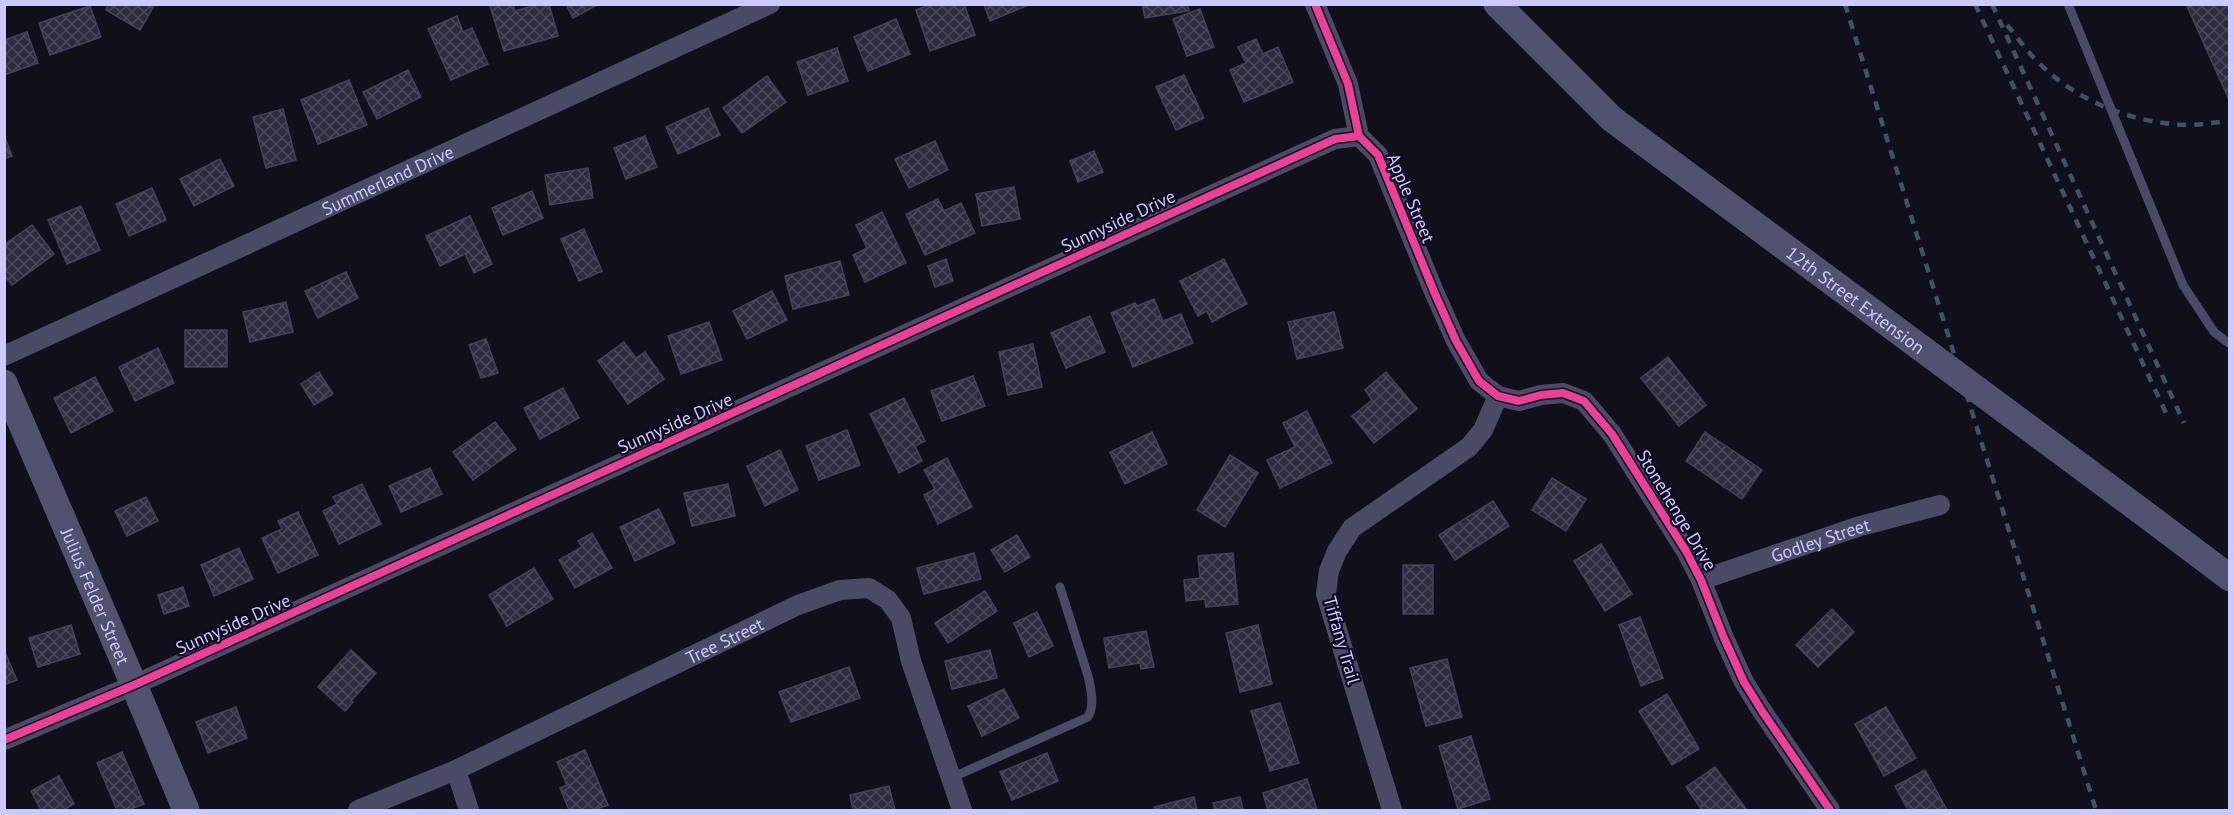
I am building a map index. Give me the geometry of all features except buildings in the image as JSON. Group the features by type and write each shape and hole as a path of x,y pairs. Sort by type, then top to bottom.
{"main road":[{"name":"12th Street Extension","path":"1497,4 1612,119 2229,578"},
{"name":"Julius Felder Street","path":"4,383 186,810"}],"street":[{"name":"Summerland Drive","path":"4,356 770,4"},
{"path":"1315,4 1348,84 1359,136"},
{"name":"Apple Street","path":"1359,136 1378,155 1456,340 1479,381 1498,396"},
{"name":"Sunnyside Drive","path":"4,740 134,685 1335,139 1359,136"},
{"name":"Stonehenge Drive","path":"1498,396 1519,401 1540,395 1563,393 1584,401 1626,452 1701,580 1744,682 1830,810"},
{"name":"Tiffany Trail","path":"1392,810 1326,594 1329,572 1337,551 1352,528 1469,447 1483,430 1498,396"},
{"name":"Godley Street","path":"1701,580 1857,527 1940,505"},
{"name":"Tree Street","path":"358,810 456,770 798,605 840,590 869,588 888,600 901,618 911,661 962,810"},
{"path":"456,770 469,810"}],"lane":[{"path":"2068,4 2182,285 2214,332 2229,344"},
{"path":"951,778 1088,717 1092,711 1088,676 1060,587"}],"railway":[{"path":"1845,4 2096,810"},
{"path":"1975,4 2166,413"},
{"path":"1992,4 2184,423"},
{"path":"2007,25 2031,55 2056,78 2073,90 2110,109 2130,116 2172,124 2192,125 2230,121"}],"cycle path":[{"path":"1315,4 1348,84 1359,136 1378,155 1456,341 1479,381 1498,396 1519,401 1541,395 1563,393 1584,401 1612,434 1686,551 1701,580 1744,682 1830,810"},
{"path":"4,740 134,685 1335,139 1359,136"}]}
